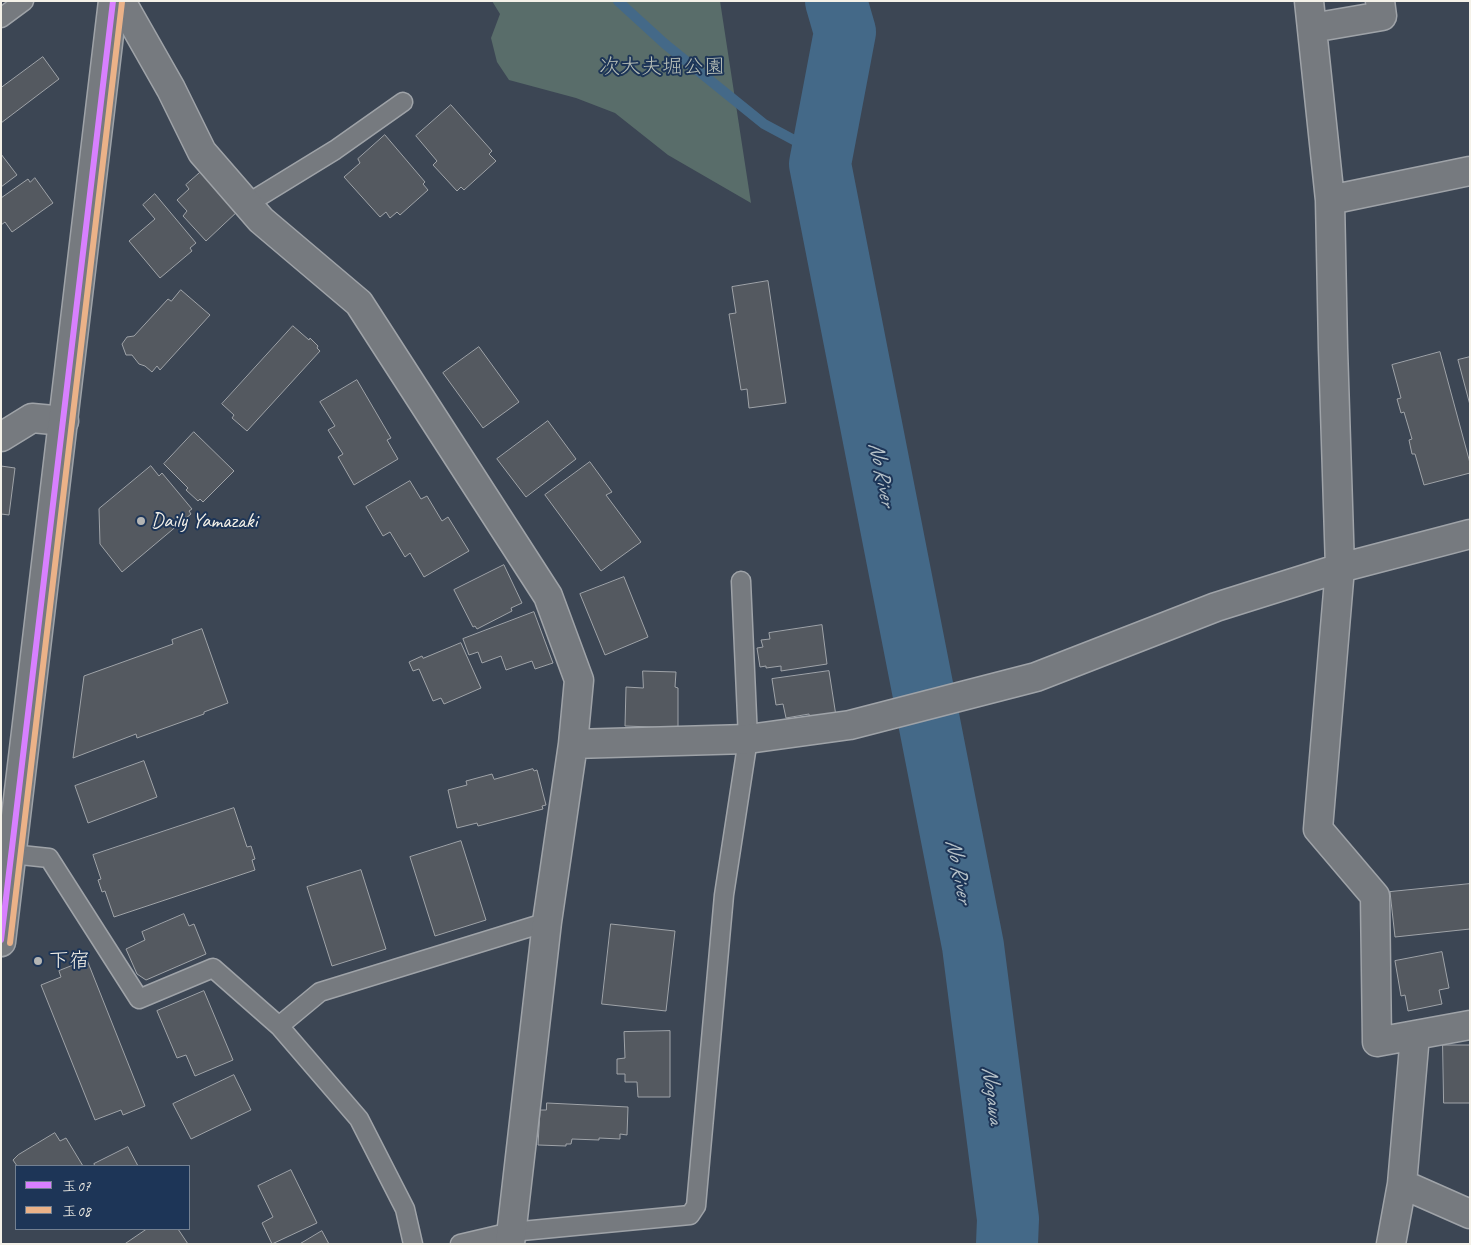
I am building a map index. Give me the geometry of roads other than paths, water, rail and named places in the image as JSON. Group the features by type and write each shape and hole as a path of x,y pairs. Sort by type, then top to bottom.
{"street":[{"path":"1,942 11,854 10,787 64,421 114,1"},
{"path":"121,1 171,89 202,152 261,220 360,303 548,596 579,680 573,744 548,922 510,1238"},
{"path":"1309,1 1330,200 1332,348 1340,568 1318,829 1374,896 1377,1042 1470,1025"},
{"path":"1312,28 1382,16 1380,1"},
{"path":"1330,200 1470,171"},
{"path":"1,437 32,418 64,421"},
{"path":"573,744 748,739 850,725 1023,681 1216,607 1340,568 1470,534"},
{"path":"1392,1244 1402,1184 1415,1035"},
{"path":"1402,1184 1470,1214"}],"lane":[{"path":"1,18 24,1"},
{"path":"248,204 335,150 403,102"},
{"path":"460,1244 690,1215 696,1206 724,895 748,739 741,581"},
{"path":"11,854 49,858 139,1000 212,968 279,1026 359,1119 405,1209 413,1244"},
{"path":"279,1026 320,992 548,922"}],"waterway":[{"path":"618,1 665,44 764,124 822,155"},
{"name":"No River","path":"836,1 845,32 820,164 973,946 1008,1219 1007,1244"}],"place":[{"name":"Daily Yamazaki","path":"141,521"},
{"name":"下宿","path":"38,961"}],"park label":[{"name":"次大夫堀公園","path":"662,67"}],"water label":[{"name":"Nogawa","path":"992,1095"}]}
